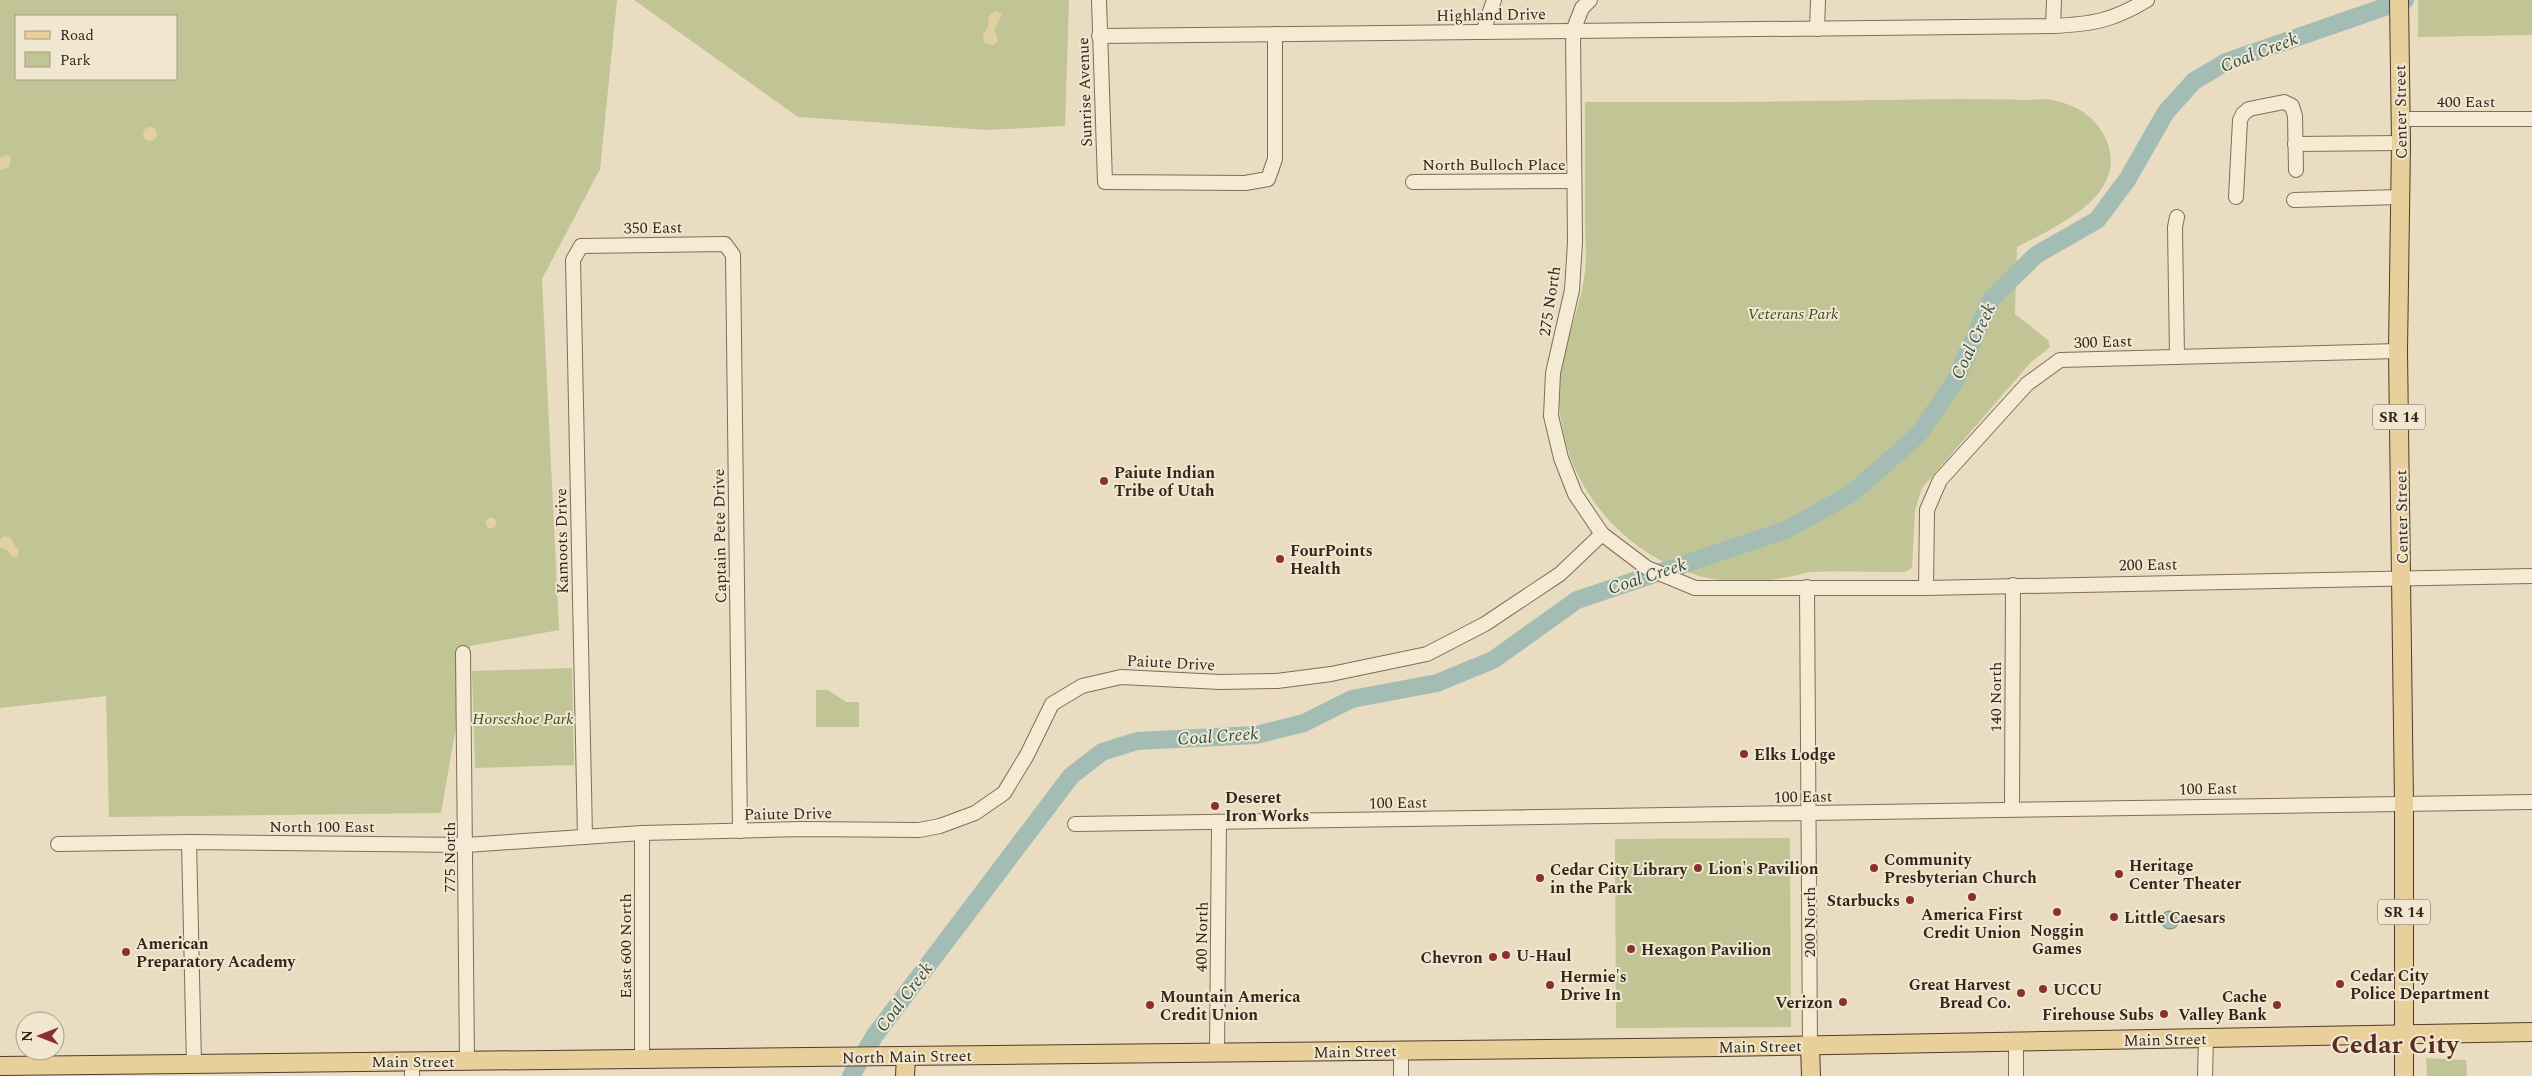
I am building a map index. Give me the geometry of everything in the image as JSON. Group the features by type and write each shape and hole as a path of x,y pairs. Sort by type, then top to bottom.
{"main road":[{"name":"Center Street","path":"2399,0 2401,142 2398,351 2404,803 2404,1076"},
{"name":"Main Street","path":"988,1055 1810,1046 2532,1032"},
{"name":"200 North","path":"1810,1046 1811,1076"},
{"name":"North Main Street","path":"827,1058 988,1055"},
{"path":"905,1076 906,1056"},
{"name":"Main Street","path":"0,1066 194,1064 412,1069 467,1061 827,1058"}],"street":[{"name":"Sunrise Avenue","path":"1099,0 1105,182 1245,183 1268,179 1275,159 1275,34"},
{"path":"1483,32 1494,0"},
{"path":"1573,31 1582,8 1590,0"},
{"path":"1817,29 1818,0"},
{"path":"2053,26 2054,0"},
{"name":"Highland Drive","path":"1099,36 2053,26 2092,24 2118,16 2148,0"},
{"name":"275 North","path":"1573,31 1574,181 1572,290 1553,373 1551,416 1561,458 1575,494 1602,534 1647,568 1695,588"},
{"path":"2236,197 2240,120 2249,109 2289,103 2295,116 2296,170"},
{"name":"400 East","path":"2400,119 2532,119"},
{"path":"2295,144 2401,142"},
{"name":"North Bulloch Place","path":"1413,182 1574,181"},
{"path":"2294,200 2400,197"},
{"path":"2177,217 2175,234 2177,357"},
{"name":"350 East","path":"581,246 725,244"},
{"name":"Captain Pete Drive","path":"725,244 733,254 740,831"},
{"name":"Kamoots Drive","path":"581,246 573,260 585,837"},
{"name":"300 East","path":"1926,588 1927,510 1940,480 2027,384 2060,360 2398,351"},
{"name":"Paiute Drive","path":"585,837 642,833 919,830 940,826 975,813 1004,793 1027,755 1052,704 1082,686 1121,677 1220,682 1277,681 1331,674 1427,654 1485,624 1560,574 1602,534"},
{"name":"200 East","path":"1695,588 1926,588 2402,577 2532,576"},
{"name":"140 North","path":"2012,809 2013,585"},
{"name":"200 North","path":"1807,587 1810,1046"},
{"name":"775 North","path":"463,653 467,1061"},
{"name":"100 East","path":"1074,824 2532,802"},
{"name":"400 North","path":"1217,1053 1219,822"},
{"name":"East 600 North","path":"642,833 642,1059"},
{"name":"North 100 East","path":"58,844 190,842 466,845 585,837"},
{"path":"190,842 194,1064"},
{"path":"2205,1076 2206,1038"},
{"path":"2016,1041 2016,1076"},
{"path":"1401,1051 1401,1076"}],"green space":[{"path":"0,0 617,0 600,169 542,279 559,630 470,646 441,813 109,817 106,696 0,708"},
{"path":"634,0 1069,0 1065,126 988,130 798,117"},
{"path":"2418,0 2532,0 2532,35 2418,37"},
{"name":"Veterans Park","path":"2045,99 2064,103 2078,109 2095,122 2104,135 2111,156 2109,174 2100,191 2087,205 2052,229 2017,247 2015,314 2048,340 2050,347 2031,362 1922,488 1915,510 1912,568 1905,572 1810,572 1771,580 1728,581 1688,572 1658,559 1630,540 1607,518 1587,491 1572,462 1563,430 1559,397 1565,350 1579,303 1585,272 1585,102"},
{"name":"Horseshoe Park","path":"572,668 574,765 475,768 472,671"},
{"path":"816,690 828,690 846,702 859,702 859,727 816,727"},
{"path":"1790,838 1791,1027 1616,1028 1615,839"},
{"path":"2426,1058 2466,1060 2467,1076 2427,1076"}],"sand":[{"path":"995,11 1002,14 994,29 998,41 994,45 984,43 983,36 988,27 989,16"},
{"path":"150,127 155,129 157,134 155,139 150,141 145,139 143,134 145,129"},
{"path":"8,154 11,159 9,167 0,170 0,158"},
{"path":"491,517 497,523 491,529 485,523"},
{"path":"5,536 11,538 19,550 18,557 13,558 7,550 0,547 0,539"}],"water":[{"path":"2166,911 2174,911 2179,916 2177,927 2166,929 2161,924 2161,916"}],"waterway":[{"name":"Coal Creek","path":"851,1076 875,1035 1071,776 1102,752 1137,741 1256,735 1304,723 1352,699 1437,683 1493,660 1577,600 1786,530 1851,494 1918,435 1955,381 1992,298 2036,255 2097,220 2127,180 2166,112 2194,81 2226,62 2405,0"}],"place":[{"name":"Paiute Indian Tribe of Utah","path":"1104,481"},
{"name":"FourPoints Health","path":"1280,559"},
{"name":"Elks Lodge","path":"1744,754"},
{"name":"Deseret Iron Works","path":"1215,806"},
{"name":"Lion's Pavilion","path":"1698,868"},
{"name":"Community Presbyterian Church","path":"1874,868"},
{"name":"Heritage Center Theater","path":"2119,874"},
{"name":"Cedar City Library in the Park","path":"1540,878"},
{"name":"America First Credit Union","path":"1972,897"},
{"name":"Starbucks","path":"1910,900"},
{"name":"Noggin Games","path":"2057,912"},
{"name":"Little Caesars","path":"2114,917"},
{"name":"Hexagon Pavilion","path":"1631,949"},
{"name":"American Preparatory Academy","path":"126,952"},
{"name":"U-Haul","path":"1506,955"},
{"name":"Chevron","path":"1493,957"},
{"name":"Cedar City Police Department","path":"2340,984"},
{"name":"Hermie's Drive In","path":"1550,985"},
{"name":"UCCU","path":"2043,989"},
{"name":"Great Harvest Bread Co.","path":"2021,993"},
{"name":"Verizon","path":"1843,1002"},
{"name":"Mountain America Credit Union","path":"1150,1005"},
{"name":"Cache Valley Bank","path":"2277,1005"},
{"name":"Firehouse Subs","path":"2164,1014"}],"district":[{"name":"Cedar City","path":"2395,1044"}]}
